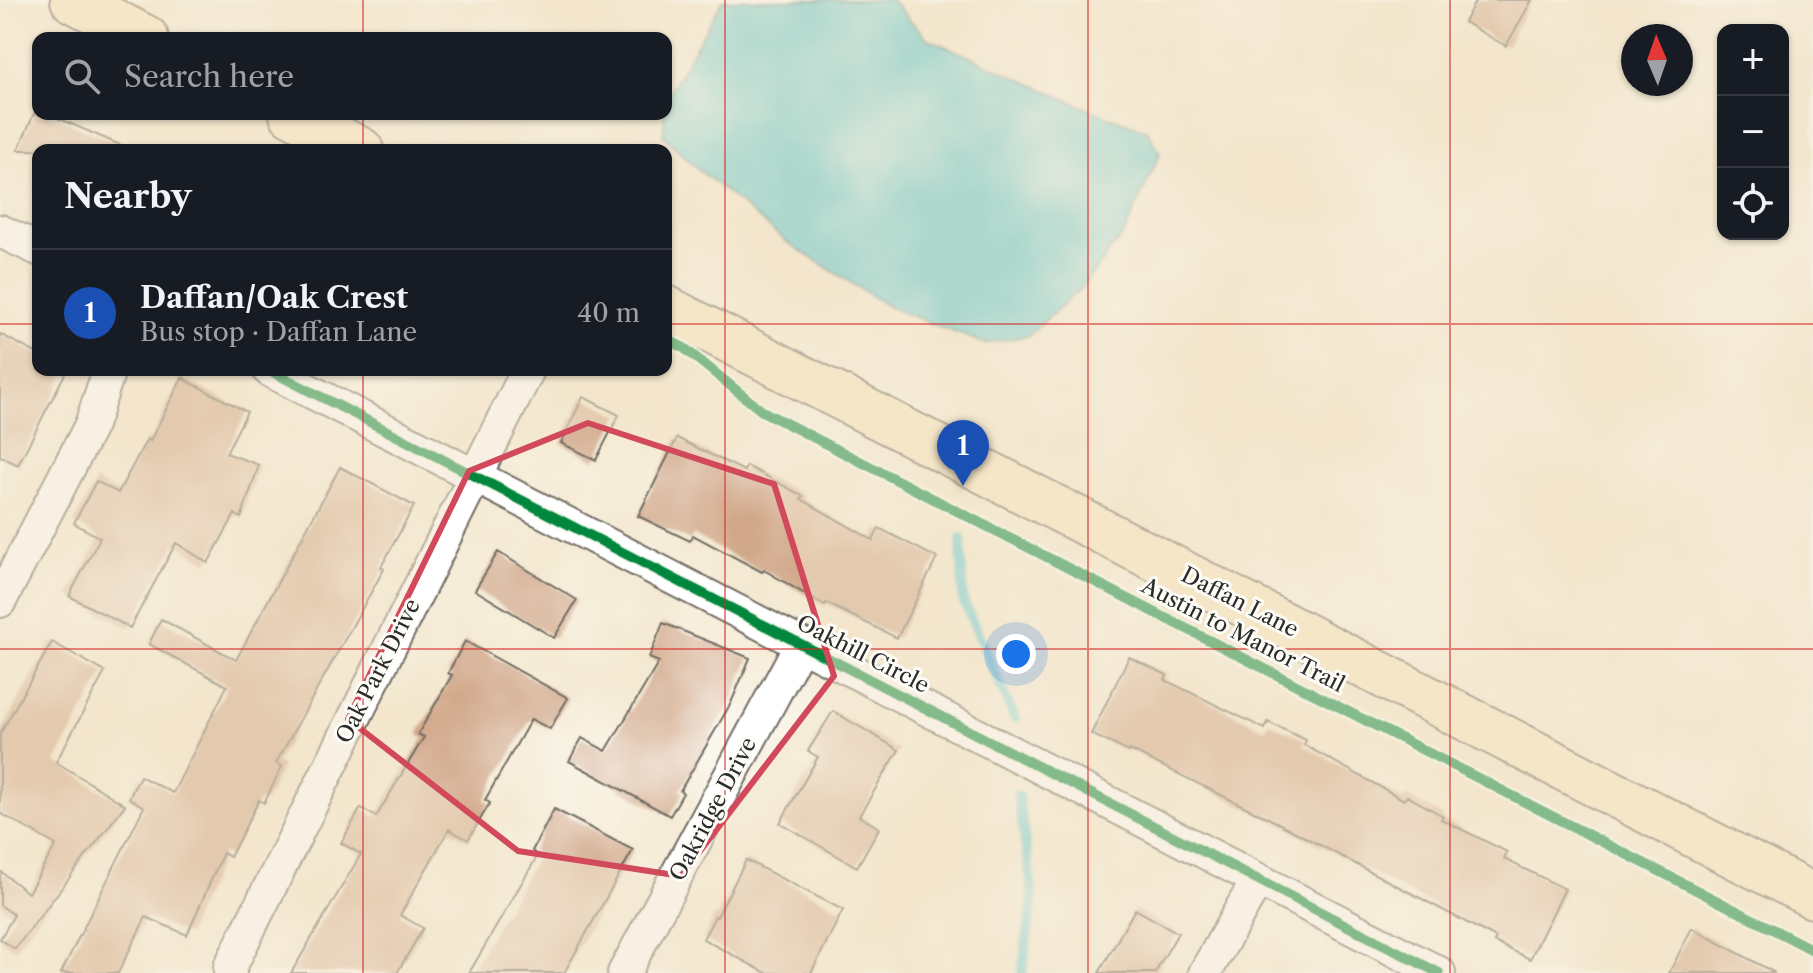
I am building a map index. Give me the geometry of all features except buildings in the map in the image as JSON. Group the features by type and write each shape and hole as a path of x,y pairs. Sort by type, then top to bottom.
{"street":[{"path":"73,0 134,32"},
{"path":"304,120 350,144"},
{"path":"0,231 32,246"},
{"name":"Daffan Lane","path":"672,311 1813,896"},
{"path":"0,601 91,425 107,376"},
{"name":"Oakhill Circle","path":"281,376 1439,973"},
{"name":"Oak Park Drive","path":"230,973 230,967 525,376"},
{"name":"Oakridge Drive","path":"624,973 801,644"},
{"path":"1205,973 1257,881"}],"highlighted area":[{"path":"588,423 774,484 834,676 681,876 518,851 348,719 469,471"}],"water":[{"path":"723,0 891,0 927,38 1095,112 1148,131 1160,153 1126,230 1081,288 1029,335 985,344 889,307 787,242 698,169 663,135 664,120 672,120 672,87"}],"waterway":[{"path":"961,538 963,600 1015,719"},
{"path":"1018,795 1033,896 1022,973"}],"cycle path":[{"name":"Austin to Manor Trail","path":"672,342 684,348 762,411 1813,950"},
{"path":"281,376 1439,973"}],"place":[{"name":"Daffan/Oak Crest","path":"963,486"}]}
